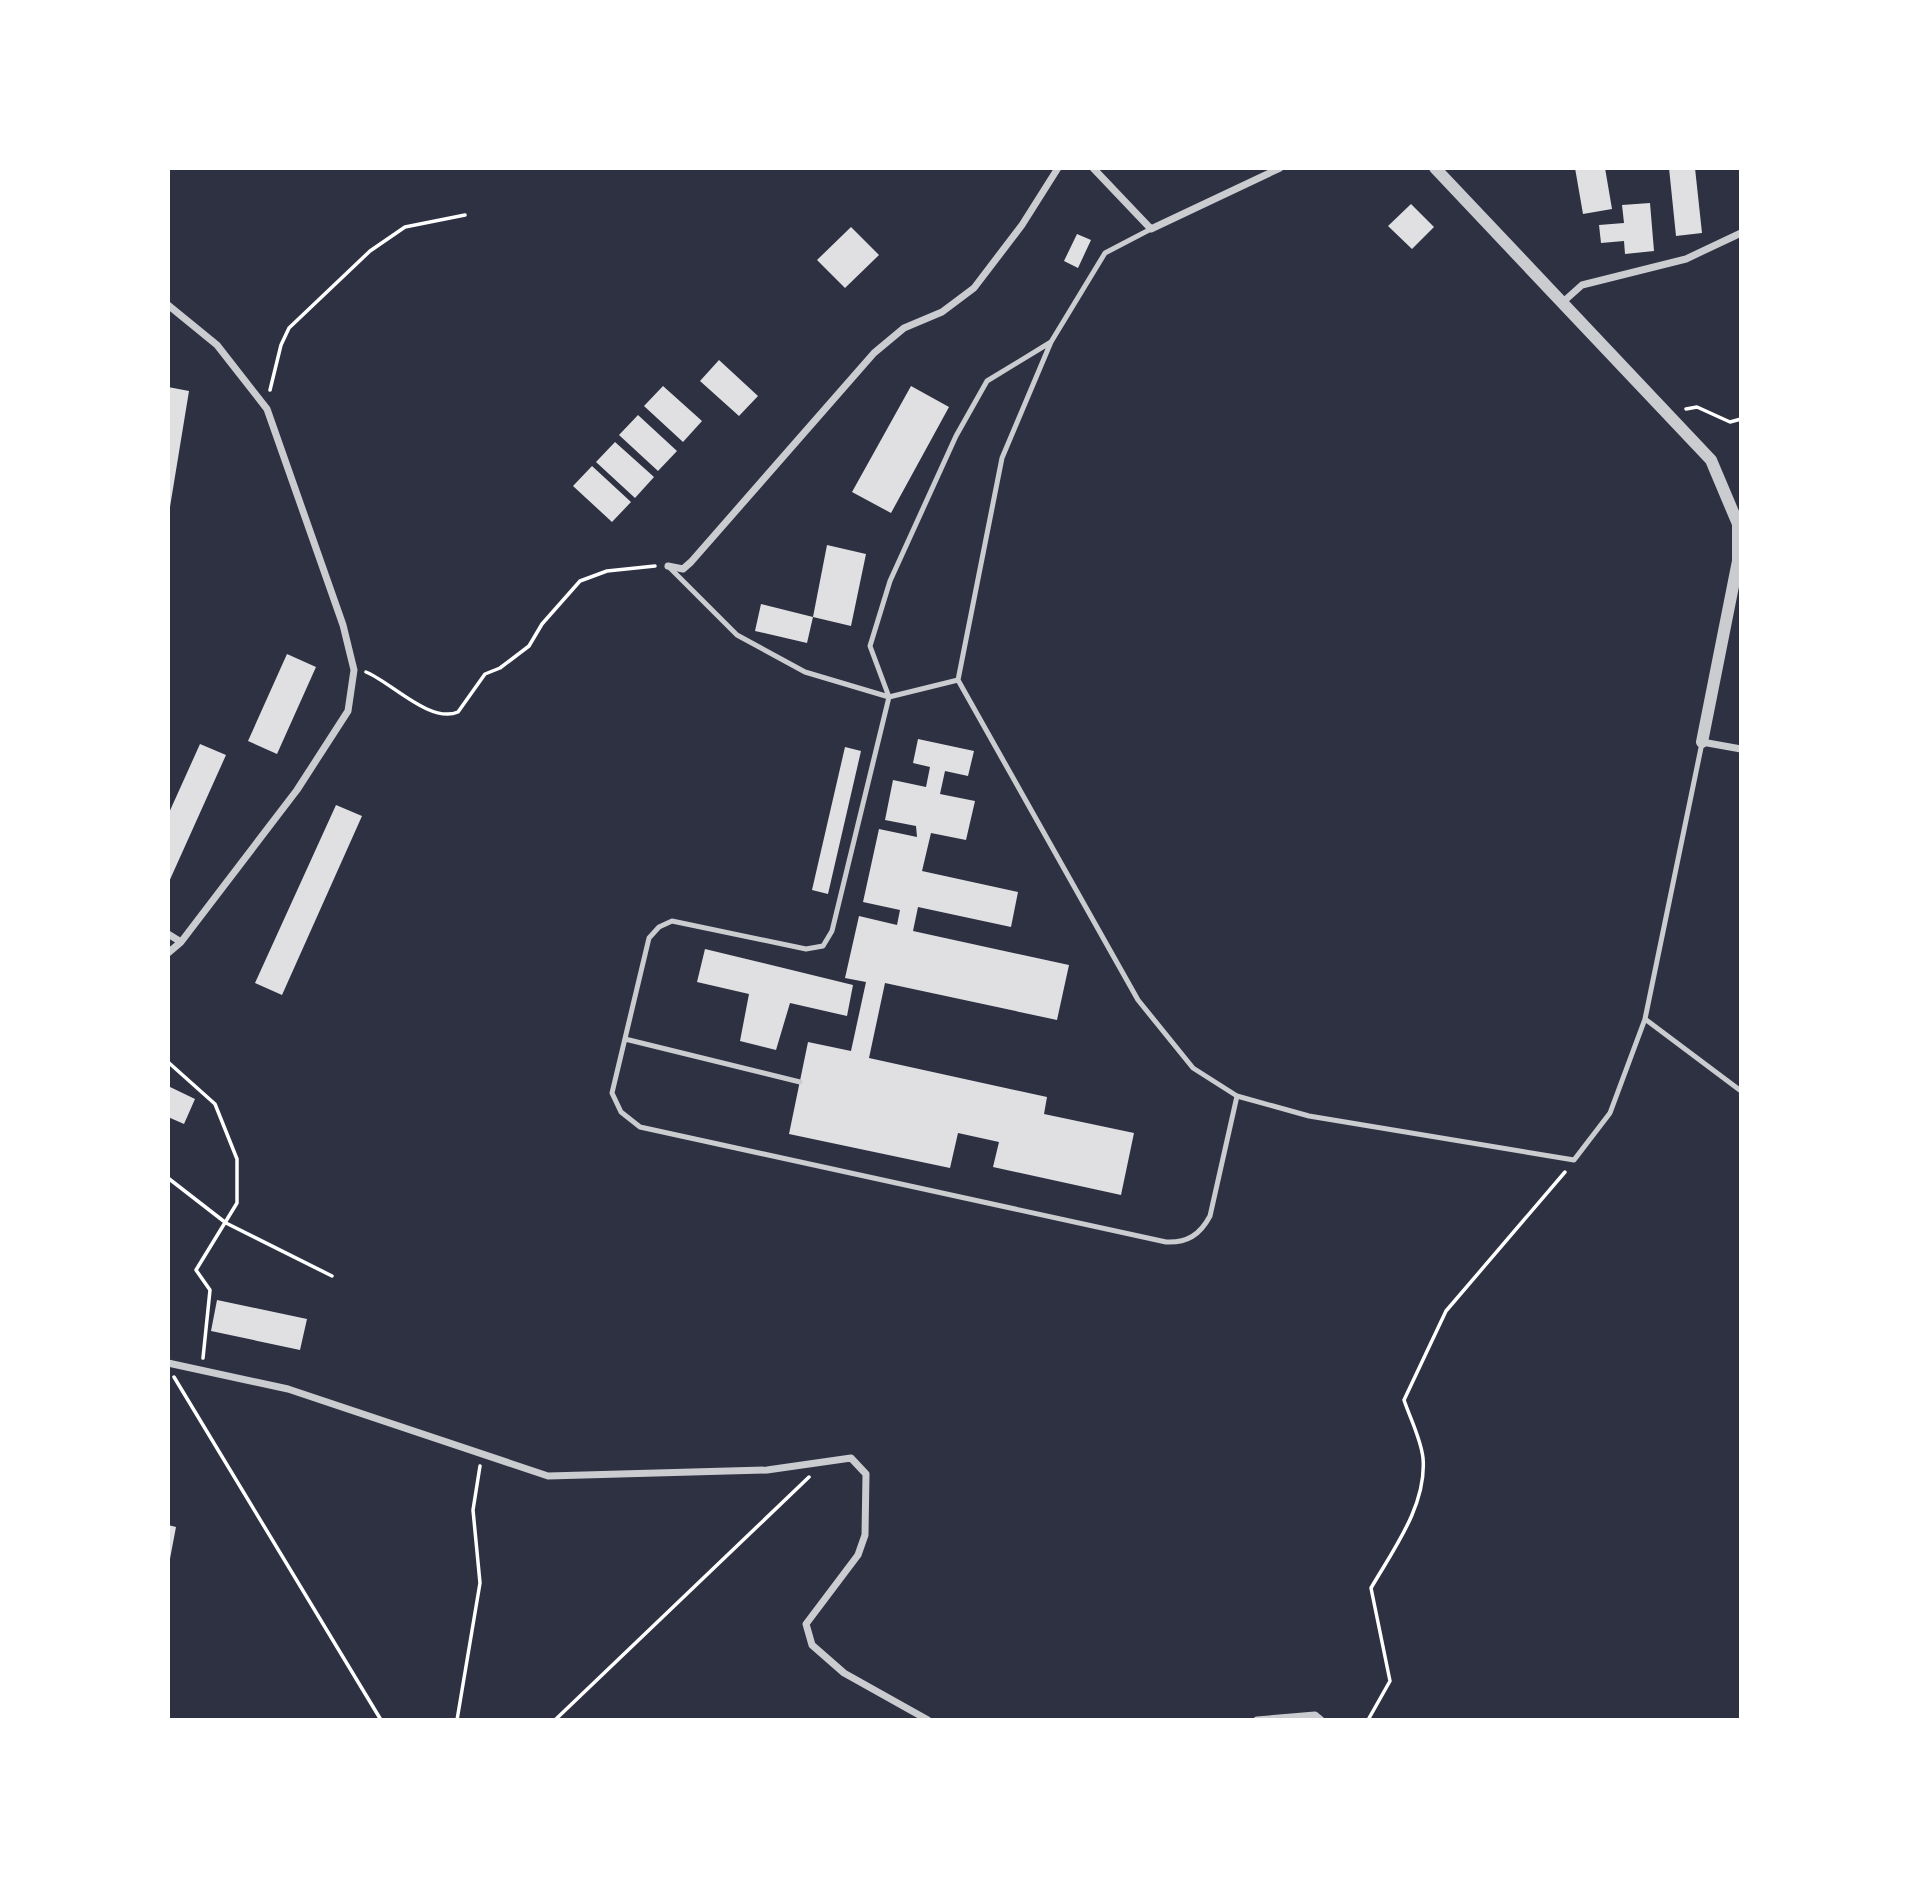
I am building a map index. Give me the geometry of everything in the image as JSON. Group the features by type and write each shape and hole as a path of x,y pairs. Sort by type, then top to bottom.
{"street":[{"path":"668,566 683,569 691,562 890,339 904,328 942,312 974,288 1022,225 1059,168"},
{"path":"1093,168 1150,229 1280,168"},
{"path":"1435,168 1711,460 1738,524 1738,561 1702,742 1741,749"},
{"path":"1563,302 1582,285 1675,263 1741,233"},
{"path":"168,305 217,345 267,409 342,625 354,670 348,711 297,790 181,942 168,953"},
{"path":"168,934 181,942"},
{"path":"168,1365 288,1389 471,1448 548,1476 767,1470 828,1459 850,1458 866,1474 866,1535 858,1555 806,1624 812,1645 844,1673 928,1720"},
{"path":"1257,1720 1315,1715 1321,1720"}],"lane":[{"path":"1150,229 1105,253 1051,342 1002,458 957,680 1138,1000 1194,1068 1237,1096 1309,1116 1574,1160 1610,1113 1645,1019 1702,742"},
{"path":"1051,342 987,382 956,436 890,581 870,646 889,697 832,931 822,946 806,949 671,921 659,927 649,938 612,1093 621,1112 640,1127 1166,1242 1182,1243 1203,1231 1210,1216 1237,1096"},
{"path":"668,566 737,635 805,673 889,697 957,680"},
{"path":"1645,1019 1741,1091"},
{"path":"625,1039 800,1082"}],"path":[{"path":"267,409 281,345 289,328 301,315 390,234 405,227 466,215"},
{"path":"1667,413 1697,407 1730,422 1741,419"},
{"path":"354,670 372,674 428,710 452,714 458,712 485,674 500,668 528,646 542,624 580,581 607,571 668,566"},
{"path":"168,1062 215,1104 237,1159 237,1203 196,1270 210,1290 203,1370"},
{"path":"1368,1720 1390,1681 1371,1588 1408,1524 1420,1481 1423,1457 1404,1401 1447,1311 1574,1160"},
{"path":"168,1178 226,1223 332,1276"},
{"path":"168,1365 381,1720"},
{"path":"457,1720 480,1583 473,1510 481,1462 471,1448"},
{"path":"555,1720 828,1459"}],"building":[{"path":"1575,168 1605,168 1612,209 1583,214"},
{"path":"1669,168 1695,168 1702,233 1676,236"},
{"path":"1650,203 1654,251 1625,254 1624,241 1601,243 1599,225 1624,223 1622,205"},
{"path":"1411,204 1434,227 1412,249 1388,226"},
{"path":"851,227 879,255 845,288 817,260"},
{"path":"1077,234 1091,240 1078,268 1064,261"},
{"path":"719,360 758,396 739,416 700,381"},
{"path":"663,386 702,421 683,442 644,406"},
{"path":"911,386 949,407 891,513 852,492"},
{"path":"168,387 189,391 169,513 168,513"},
{"path":"638,415 677,451 658,471 619,435"},
{"path":"615,442 654,477 635,498 596,462"},
{"path":"592,466 631,502 612,522 573,486"},
{"path":"827,545 866,554 851,626 813,617"},
{"path":"761,604 813,617 807,643 755,631"},
{"path":"287,654 316,667 277,754 248,741"},
{"path":"918,739 974,751 968,776 945,771 940,794 975,801 966,840 931,833 922,871 1018,892 1011,927 918,907 913,931 1069,965 1057,1020 885,983 869,1058 1047,1097 1044,1114 1134,1133 1121,1195 993,1167 999,1142 958,1133 950,1168 789,1134 808,1042 851,1051 866,982 845,978 859,916 897,925 900,910 863,902 879,829 917,837 916,826 885,820 893,780 926,787 930,767 913,763"},
{"path":"200,744 226,755 168,884 168,815"},
{"path":"845,747 861,751 828,894 812,890"},
{"path":"336,805 362,816 282,995 255,983"},
{"path":"705,949 853,985 847,1016 790,1003 776,1050 740,1041 749,994 697,982"},
{"path":"168,1086 195,1099 184,1124 168,1117"},
{"path":"217,1300 307,1319 300,1350 211,1331"},
{"path":"168,1525 176,1527 169,1564 168,1564"}]}
